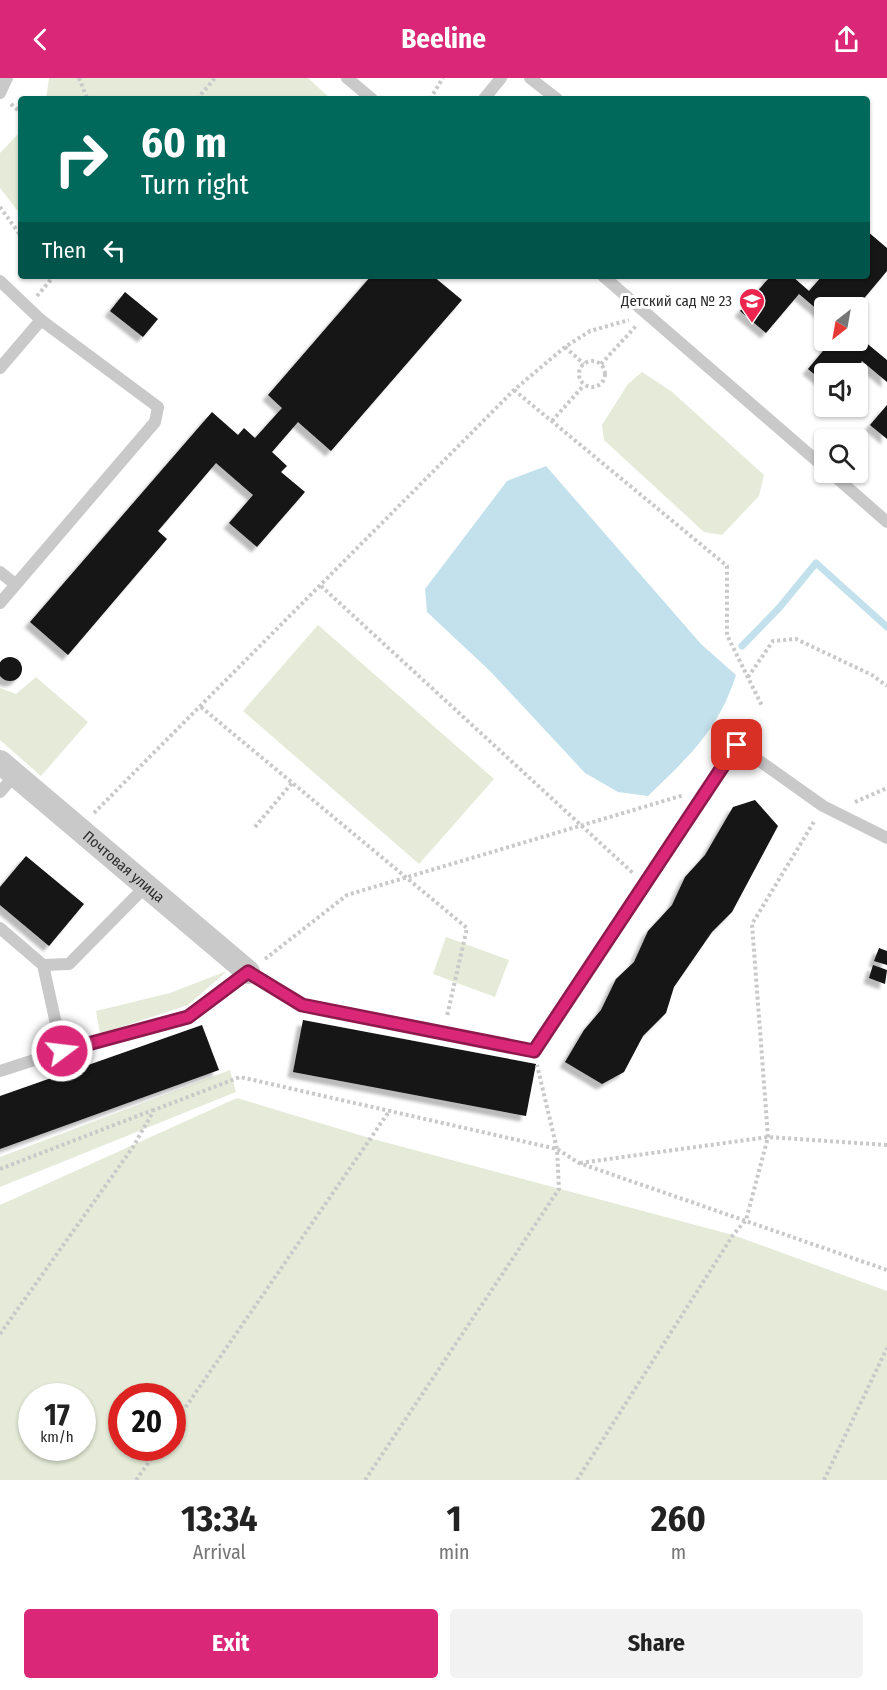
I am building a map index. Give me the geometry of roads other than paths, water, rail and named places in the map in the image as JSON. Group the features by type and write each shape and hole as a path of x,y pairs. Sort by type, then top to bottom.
{"street":[{"name":"Почтовая улица","path":"5,776 78,828 248,972"}],"lane":[{"path":"0,93 6,78"},
{"path":"347,78 368,96"},
{"path":"486,96 501,78"},
{"path":"530,78 554,96"},
{"path":"606,279 814,458"},
{"path":"0,281 41,320 158,407 155,422 0,603"},
{"path":"0,368 41,320"},
{"path":"843,483 887,522"},
{"path":"0,572 15,584"},
{"path":"0,1071 62,1051 188,1017 248,972 302,1005 534,1051 737,745 829,809 887,838"},
{"path":"43,965 69,964 146,886"},
{"path":"0,928 43,965 62,1051"}],"water":[{"path":"546,466 701,644 736,675 729,695 701,742 648,796 618,792 585,773 490,671 427,612 425,589 507,481"}],"waterway":[{"path":"742,646 779,608 816,563 887,627"}],"place":[{"name":"Детский сад № 23","path":"752,324"}]}
